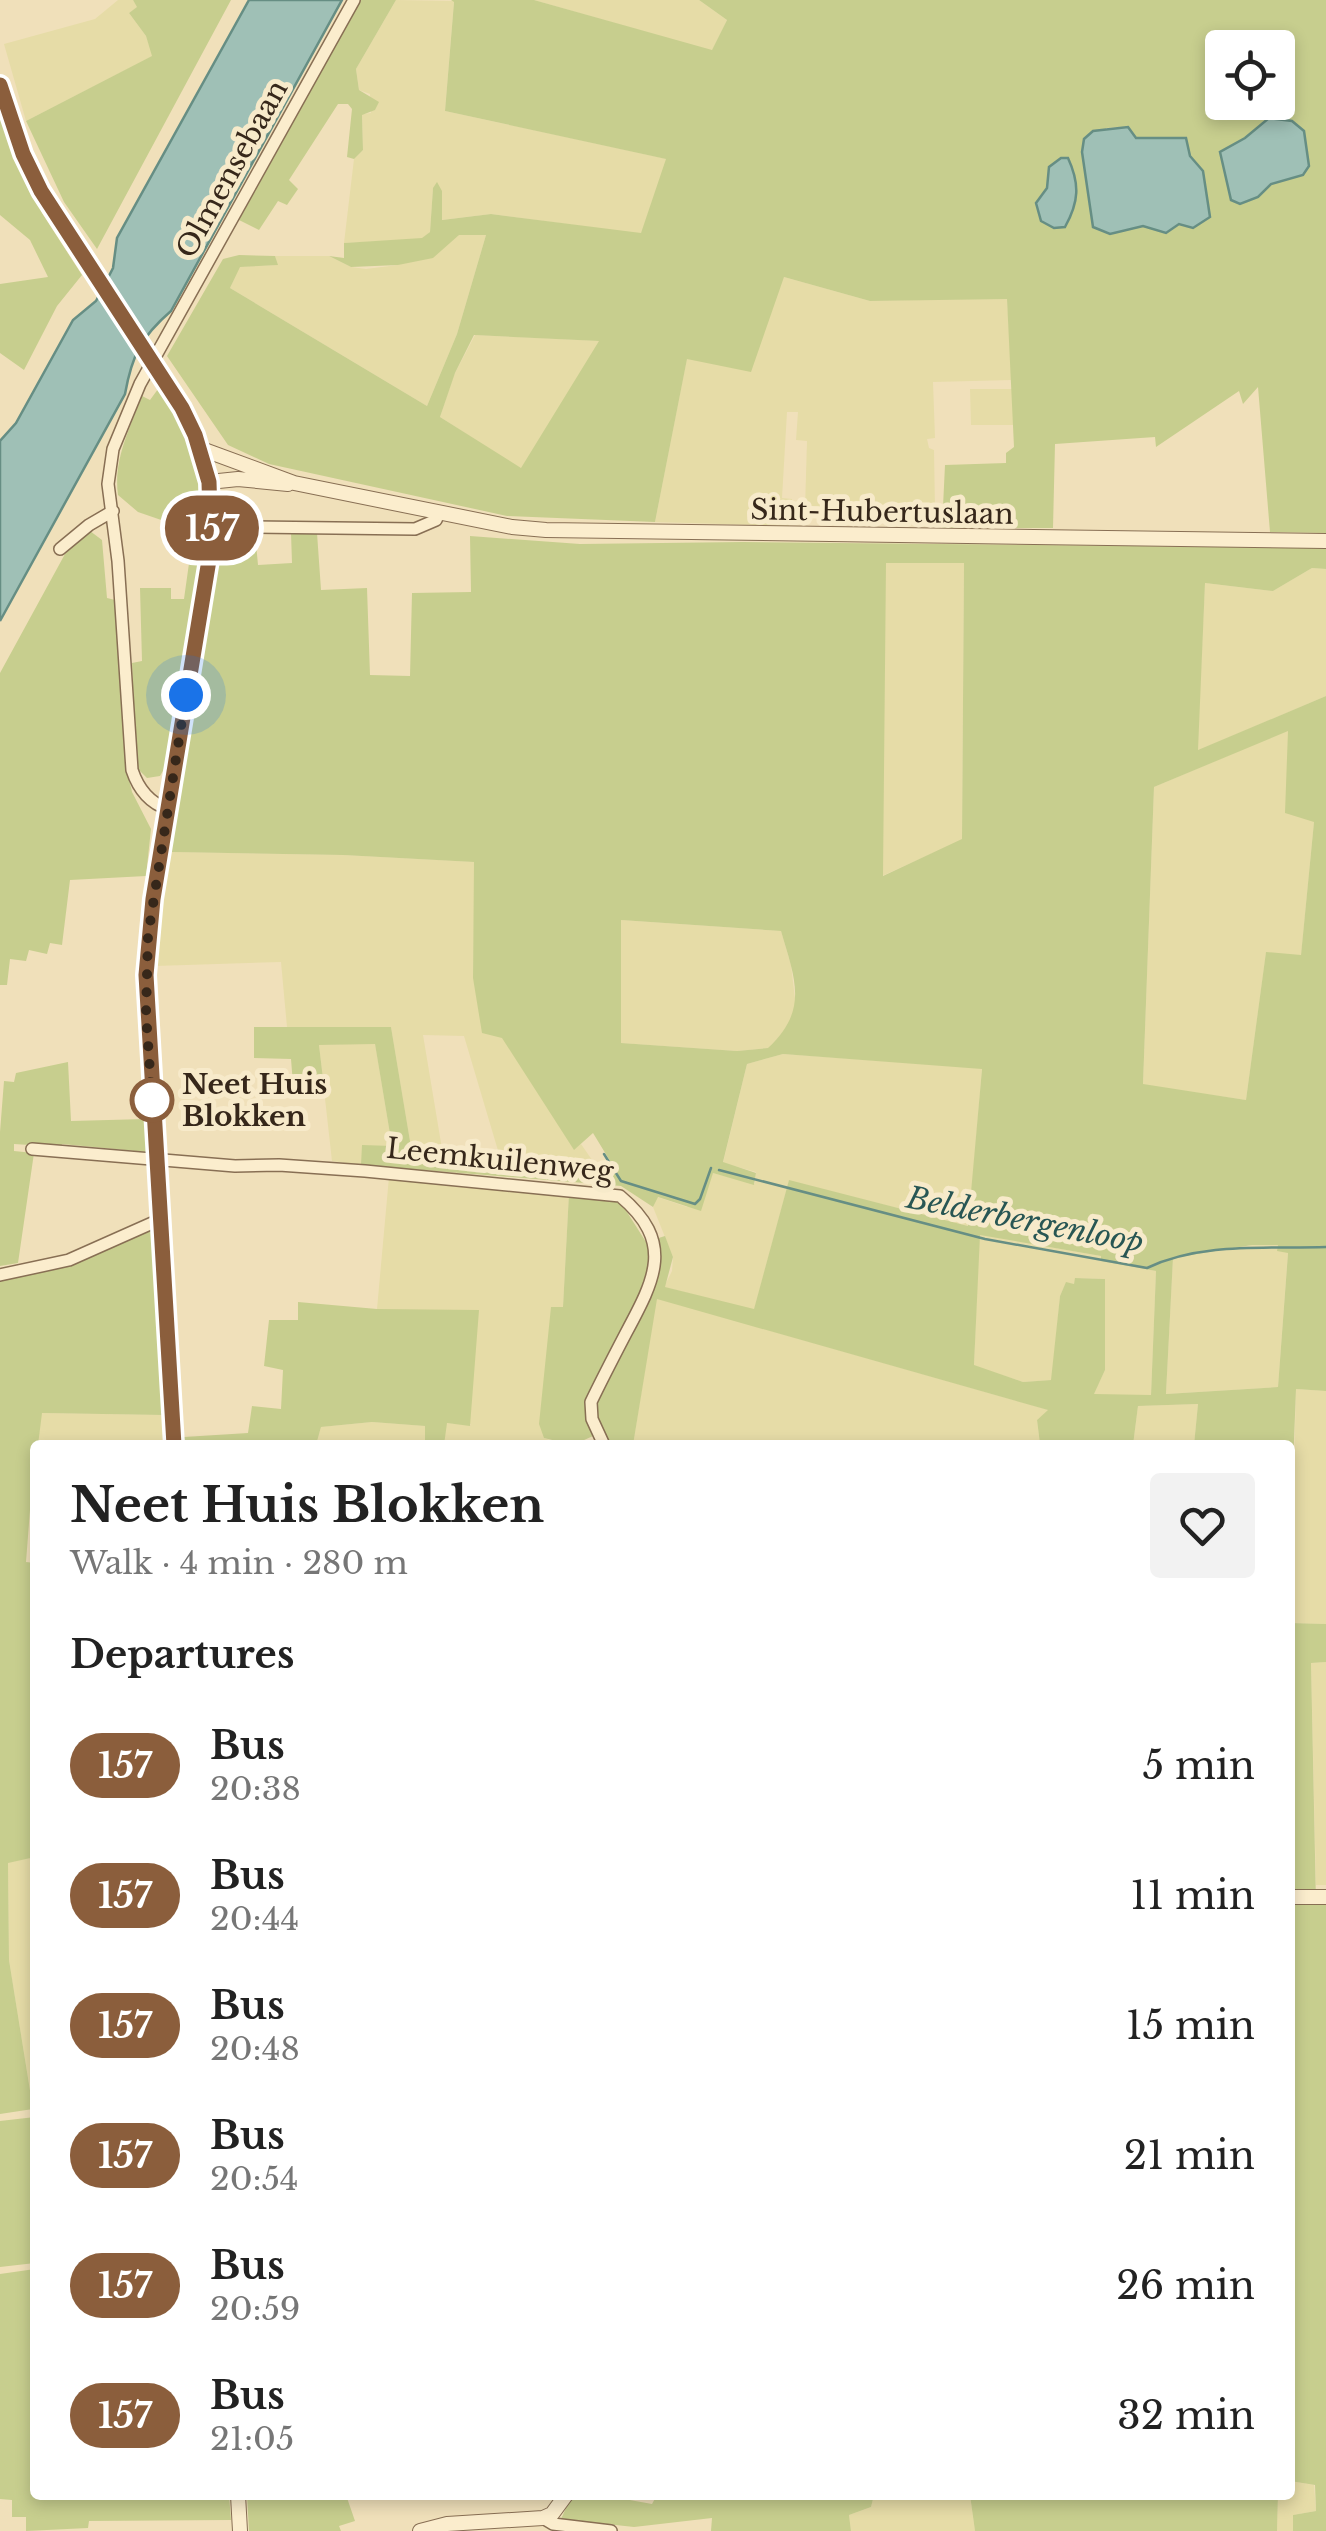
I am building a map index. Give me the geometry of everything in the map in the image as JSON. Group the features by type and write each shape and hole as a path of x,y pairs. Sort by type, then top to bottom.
{"street":[{"name":"Olmensebaan","path":"168,810 156,806 146,796 132,770 110,466 125,415 354,0"},
{"path":"0,86 35,180 72,243 171,390 200,448 209,482 211,548 153,899 146,975 174,1440"},
{"name":"Sint-Hubertuslaan","path":"200,448 294,483"},
{"name":"Sint-Hubertuslaan","path":"209,482 238,479 294,483 512,526 588,532 1326,542"},
{"path":"60,549 88,525 113,511"},
{"path":"246,527 415,529 436,520 439,513"},
{"path":"32,1150 156,1158"},
{"name":"Leemkuilenweg","path":"156,1158 235,1166 278,1164 365,1170 620,1196 644,1223 655,1243 657,1258 650,1289 591,1402 592,1419 602,1440"},
{"path":"0,1275 69,1260 159,1220"},
{"path":"1295,1897 1326,1897"},
{"path":"238,2500 240,2531"},
{"path":"420,2531 447,2524 543,2518 552,2514 562,2500"},
{"path":"543,2518 553,2524 612,2531"}],"shaded area":[{"path":"118,0 133,0 138,7 129,13 146,36 153,56 26,121 4,44 95,19"},
{"path":"396,0 454,1 445,111 667,159 641,234 491,214 441,220 442,191 433,188 430,232 422,239 344,243 354,159 363,150 362,114 371,113 370,94 359,90 356,69"},
{"path":"534,0 699,0 727,20 712,51"},
{"path":"459,234 486,235 457,334 427,406 230,288 239,267 277,265 275,256 329,256 351,267 366,269 398,265"},
{"path":"784,277 870,301 1007,298 1012,380 933,382 935,438 927,439 929,448 934,450 935,510 805,509 807,441 796,440 798,412 787,412 782,498 792,499 789,526 655,522 687,358"},
{"path":"475,335 600,341 521,469 440,417 453,377"},
{"path":"970,389 1013,389 1013,425 971,425"},
{"path":"964,562 962,840 882,876 885,563"},
{"path":"1312,568 1326,569 1326,696 1197,751 1205,583 1273,591"},
{"path":"1288,730 1314,822 1301,956 1266,953 1246,1100 1143,1085 1154,787"},
{"path":"171,852 475,862 473,978 502,1037 574,1149 581,1144 601,1173 502,1164 464,1036 423,1035 444,1161 413,1159 391,1027 287,1027 281,962 155,966"},
{"path":"621,920 781,931 791,965 796,1007 790,1024 769,1048 737,1051 620,1043"},
{"path":"375,1043 392,1146 361,1165 332,1161 319,1045"},
{"path":"783,1054 982,1068 969,1226 789,1181 754,1310 664,1287 672,1271 673,1257 653,1207 657,1197 687,1207 713,1173 755,1184 756,1172 723,1163 747,1064"},
{"path":"389,1177 569,1193 563,1307 552,1307 544,1438 550,1440 444,1440 446,1423 471,1425 377,1309"},
{"path":"979,1234 1101,1256 1102,1261 1156,1271 1151,1395 1093,1395 1105,1370 1105,1279 1076,1278 1074,1284 1066,1283 1060,1296 1052,1380 1023,1382 974,1366"},
{"path":"1252,1245 1279,1245 1288,1252 1278,1387 1166,1394 1173,1257"},
{"path":"656,1298 1049,1410 1037,1420 1040,1440 634,1440"},
{"path":"1296,1389 1326,1391 1326,1624 1295,1623"},
{"path":"1198,1404 1194,1440 1134,1440 1138,1406"},
{"path":"41,1413 163,1415 165,1440 38,1440"},
{"path":"372,1422 426,1426 425,1440 317,1440 321,1427"},
{"path":"1326,1662 1326,1885 1316,1885 1311,1663"},
{"path":"30,1858 30,2090 9,1960 8,1862"},
{"path":"1295,2482 1314,2485 1316,2511 1293,2515 1293,2531 1277,2531 1278,2500 1295,2500"},
{"path":"873,2500 971,2500 975,2531 851,2531 849,2515 871,2507"}],"green space":[{"path":"133,0 231,0 97,249 64,202 26,121 152,56 146,36 129,13 137,7"},
{"path":"361,0 396,0 356,69 359,90 379,102 375,110 362,115 363,150 354,159 347,157 352,109 348,104 338,104 289,180 298,189 287,205 278,201 259,230 239,220"},
{"path":"451,0 534,0 712,50 727,20 699,0 1326,0 1326,533 1270,532 1258,387 1243,404 1239,391 1156,447 1155,437 1055,444 1053,528 942,528 945,465 1006,463 1006,453 1014,447 1007,299 870,301 784,277 751,372 687,359 655,522 507,516 269,464 228,445 167,356 223,259 239,255 275,256 278,265 240,267 230,288 427,406 457,334 486,235 459,235 433,258 398,265 351,267 329,256 344,258 344,243 422,238 430,232 433,188 437,182 442,191 442,220 491,214 641,233 666,159 445,111 454,2","holes":["1128,127 1136,138 1186,138 1190,156 1203,171 1166,233 1143,226 1110,234 1106,128","474,335 599,341 521,468 440,417"]},
{"path":"0,108 42,213 82,275 57,306 24,370 0,353 0,284 48,277 30,240 0,215"},
{"path":"161,385 187,428 202,487 204,536 164,769 160,776 147,778 136,767 132,663 142,661 140,588 171,588 171,599 184,599 191,549 164,541 167,522 138,512 118,495 117,482 124,444 142,396 150,400"},
{"path":"90,531 102,540 107,598 115,600 126,766 132,792 151,829 146,876 70,880 62,945 50,943 47,954 29,950 26,961 10,959 7,985 0,985 0,673 65,554"},
{"path":"255,533 258,565 292,563 291,533 317,533 321,590 367,588 370,675 410,676 412,593 471,592 470,536 580,544 1326,548 1326,569 1312,568 1273,591 1205,583 1198,750 1326,696 1326,1391 1296,1389 1294,1440 1194,1440 1198,1404 1138,1406 1134,1440 1040,1440 1037,1420 1048,1410 657,1299 634,1440 606,1440 602,1432 584,1440 544,1438 539,1424 551,1307 563,1307 569,1193 620,1201 646,1242 665,1236 673,1257 665,1287 754,1309 789,1180 968,1226 982,1069 783,1054 747,1064 723,1162 756,1173 754,1185 713,1173 701,1211 658,1197 653,1207 621,1186 361,1165 362,1145 392,1146 375,1044 319,1045 325,1096 294,1097 291,1059 254,1058 254,1027 391,1027 413,1159 618,1174 593,1133 574,1150 502,1038 482,1033 473,978 474,862 171,852 223,534","holes":["886,563 964,563 962,839 883,876","1288,731 1285,813 1314,822 1301,955 1266,952 1246,1100 1143,1084 1154,787","621,920 781,931 795,993 794,1007 781,1034 768,1048 737,1051 621,1043","980,1235 1101,1256 1101,1261 1156,1271 1151,1395 1094,1394 1105,1370 1105,1279 1075,1278 1074,1284 1066,1282 1060,1296 1051,1380 1023,1382 974,1365","1252,1245 1278,1245 1277,1251 1288,1253 1278,1387 1166,1394 1173,1258"]},
{"path":"68,1062 71,1121 146,1119 146,1152 14,1144 14,1151 34,1153 18,1263 0,1266 4,1081 14,1082 16,1073"},
{"path":"152,1225 163,1415 42,1413 39,1440 30,1440 26,1562 30,1562 30,1858 8,1863 9,1960 30,2109 0,2114 0,1279"},
{"path":"298,1302 377,1309 479,1310 470,1426 447,1423 445,1440 425,1440 425,1426 372,1422 321,1427 317,1440 184,1440 184,1437 248,1433 252,1406 281,1409 283,1370 264,1366 269,1320 298,1320"},
{"path":"1295,1623 1326,1624 1326,1662 1311,1663 1316,1903 1326,1903 1326,2531 1293,2531 1293,2515 1316,2511 1315,2485 1295,2482"},
{"path":"30,2118 30,2264 0,2267 0,2121"},
{"path":"30,2270 30,2500 229,2500 231,2520 89,2521 88,2528 26,2531 26,2517 12,2517 12,2500 0,2499 0,2274"},
{"path":"247,2500 348,2500 355,2521 339,2526 341,2531 249,2531"},
{"path":"570,2500 652,2504 654,2500 873,2500 871,2507 849,2515 851,2531 711,2531 712,2518 634,2527 561,2519"},
{"path":"971,2500 1278,2500 1277,2531 975,2531"}],"water":[{"path":"249,0 342,0 171,311 139,348 125,394 0,621 0,441 16,423 73,320 96,301 113,268 117,238"},
{"path":"1267,120 1292,121 1304,131 1309,166 1303,175 1271,184 1258,197 1240,204 1231,200 1220,152"},
{"path":"1128,127 1136,138 1186,138 1190,156 1203,171 1210,217 1193,228 1179,224 1166,233 1143,226 1110,234 1093,227 1082,152 1084,139 1093,131"},
{"path":"1068,158 1076,193 1065,227 1054,228 1041,221 1036,203 1047,188 1049,167"}],"waterway":[{"name":"Belderbergenloop","path":"604,1154 621,1181 695,1204 711,1168"},
{"name":"Belderbergenloop","path":"719,1170 985,1239 1147,1268 1212,1250 1326,1247"}],"bus line":[{"name":"157","path":"0,85 23,154 41,191 182,408 209,482 211,548 153,899 146,975 174,1440"}],"place":[{"name":"Neet Huis Blokken","path":"152,1100"}],"route":[{"path":"152,1100 146,1014 148,936 186,695"}]}
